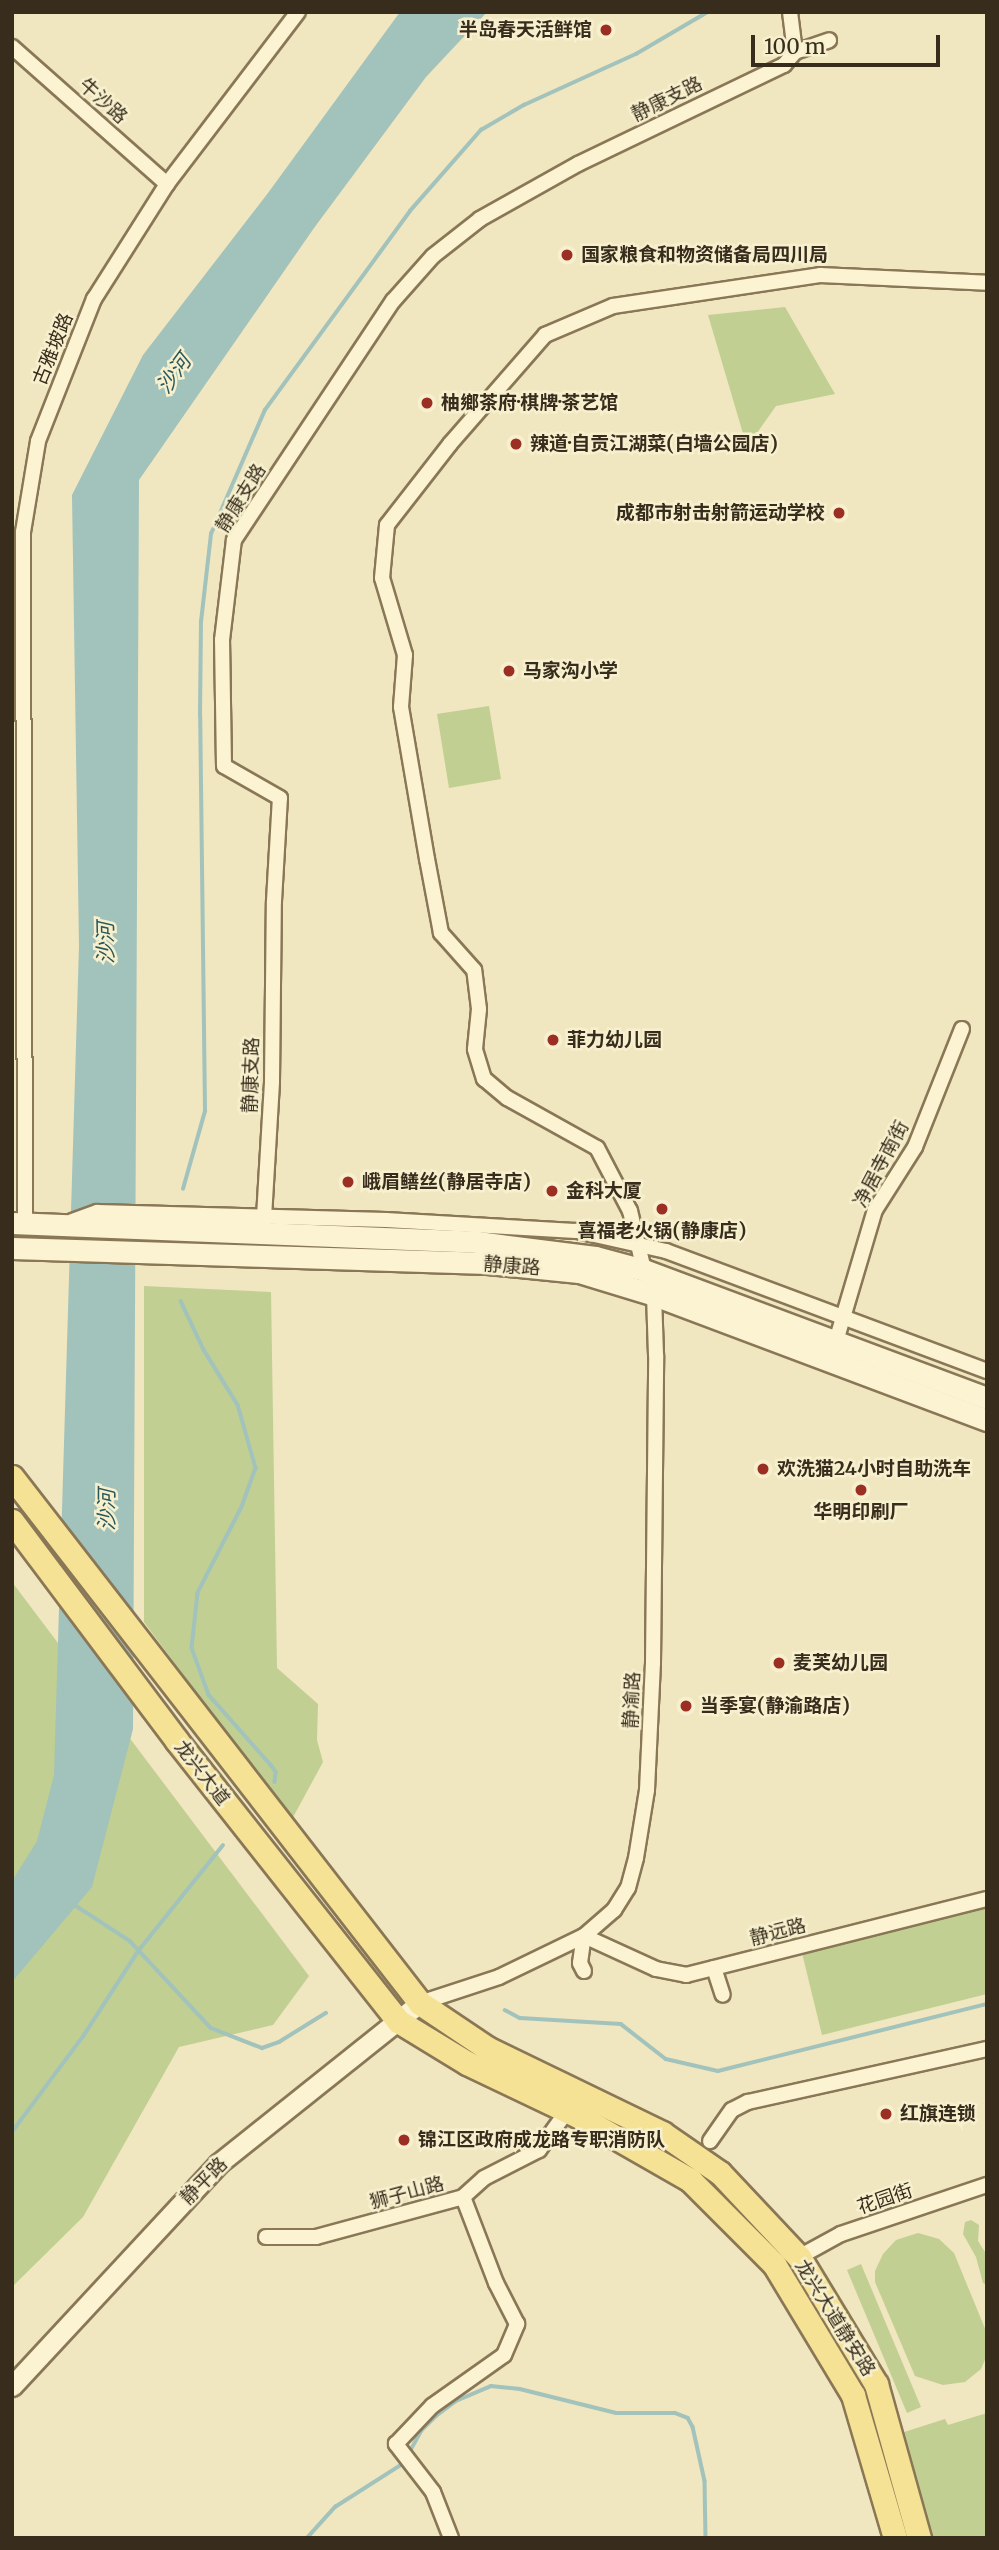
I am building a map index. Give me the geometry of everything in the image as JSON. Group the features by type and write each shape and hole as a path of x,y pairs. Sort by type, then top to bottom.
{"main road":[{"name":"静康路","path":"18,1224 60,1226 151,1222 264,1225 552,1250 644,1270 987,1420"},
{"name":"静康路","path":"12,1248 487,1264 579,1272 987,1398"},
{"name":"龙兴大道","path":"12,1477 420,2003"},
{"name":"龙兴大道","path":"12,1521 177,1741 398,2021"},
{"name":"龙兴大道静安路","path":"420,2003 487,2048 662,2133 720,2173 799,2257 876,2384 919,2538"},
{"name":"龙兴大道静安路","path":"398,2021 467,2063 568,2111 690,2180 777,2270 853,2395 895,2538"}],"street":[{"name":"古雅坡路","path":"18,1224 23,531 38,441 94,299 167,184 298,12"},
{"path":"790,12 795,52"},
{"name":"静康支路","path":"264,1225 272,1081 274,901 280,798 224,766 222,640 234,540 393,301 433,256 491,213 578,164 784,65 795,52 829,40"},
{"name":"牛沙路","path":"12,47 167,184"},
{"name":"静渝路","path":"420,2003 499,1977 584,1936 614,1910 628,1888 636,1858 647,1790 653,1663 654,1295 644,1270 630,1211 597,1148 507,1098 484,1079 475,1049 479,1009 474,970 441,933 424,847 401,707 405,654 382,578 387,525 450,444 545,335 613,306 820,275 987,283"},
{"name":"净居寺南街","path":"834,1351 875,1210 915,1147 962,1030"},
{"path":"264,1225 386,1220 577,1231 666,1251 987,1371"},
{"name":"静远路","path":"584,1936 656,1969 687,1975 987,1899"},
{"path":"584,1936 580,1963 584,1971"},
{"path":"714,1968 723,1996"},
{"name":"静平路","path":"12,2386 218,2164 420,2003"},
{"path":"710,2141 732,2110 748,2102 987,2049"},
{"name":"狮子山路","path":"266,2237 316,2237 463,2197 484,2178 539,2150 568,2111"},
{"name":"花园街","path":"799,2257 841,2234 987,2185"},
{"path":"451,2538 433,2492 396,2444 432,2406 504,2354 517,2323 496,2283 463,2197"},
{"path":"777,2270 799,2257"}],"green space":[{"path":"785,307 835,394 776,406 747,447 708,315"},
{"path":"489,706 501,779 449,788 437,714"},
{"path":"144,1286 271,1292 277,1668 318,1704 317,1740 323,1762 291,1821 144,1622"},
{"path":"12,1582 309,1976 273,2025 179,2047 83,2217 12,2287"},
{"path":"987,1906 987,1994 822,2035 802,1953"},
{"path":"971,2220 979,2225 978,2241 987,2255 987,2285 983,2283 976,2257 963,2234 965,2222"},
{"path":"918,2233 939,2239 954,2253 986,2331 987,2355 981,2369 965,2382 943,2385 915,2376 875,2282 875,2271 883,2254 896,2240"},
{"path":"861,2264 921,2407 907,2413 847,2270"},
{"path":"987,2413 987,2538 928,2538 898,2434 945,2419 948,2425"}],"water":[{"name":"沙河","path":"400,12 487,12 426,77 314,228 139,480 133,1729 92,1887 12,1982 12,1881 37,1841 54,1775 79,946 72,495 143,355 268,193"}],"waterway":[{"path":"183,1189 205,1111 201,622 211,534 265,410 410,211 481,130 524,105 636,54 708,12"},
{"path":"181,1301 204,1350 238,1405 256,1468 242,1507 198,1593 192,1648 209,1695 271,1765 276,1772 275,1782"},
{"path":"12,2132 84,2035 139,1950 223,1845"},
{"path":"75,1905 130,1941 211,2028 262,2048 279,2042 326,2013"},
{"path":"505,2010 520,2018 621,2024 666,2059 718,2071 987,2004"},
{"path":"409,2453 421,2431 436,2416 456,2401 491,2386 520,2389 616,2413 675,2413 688,2418 693,2427 705,2481 706,2538"},
{"path":"307,2538 335,2507 404,2463"}],"place":[{"name":"半岛春天活鲜馆","path":"606,30"},
{"name":"国家粮食和物资储备局四川局","path":"567,255"},
{"name":"柚鄉茶府·棋牌·茶艺馆","path":"427,403"},
{"name":"辣道·自贡江湖菜(白墙公园店)","path":"516,444"},
{"name":"成都市射击射箭运动学校","path":"839,513"},
{"name":"马家沟小学","path":"509,671"},
{"name":"菲力幼儿园","path":"553,1040"},
{"name":"峨眉鳝丝(静居寺店)","path":"348,1182"},
{"name":"金科大厦","path":"552,1191"},
{"name":"喜福老火锅(静康店)","path":"662,1209"},
{"name":"欢洗猫24小时自助洗车","path":"763,1469"},
{"name":"华明印刷厂","path":"861,1490"},
{"name":"麦芙幼儿园","path":"779,1663"},
{"name":"当季宴(静渝路店)","path":"686,1706"},
{"name":"红旗连锁","path":"886,2114"},
{"name":"锦江区政府成龙路专职消防队","path":"404,2140"}]}
